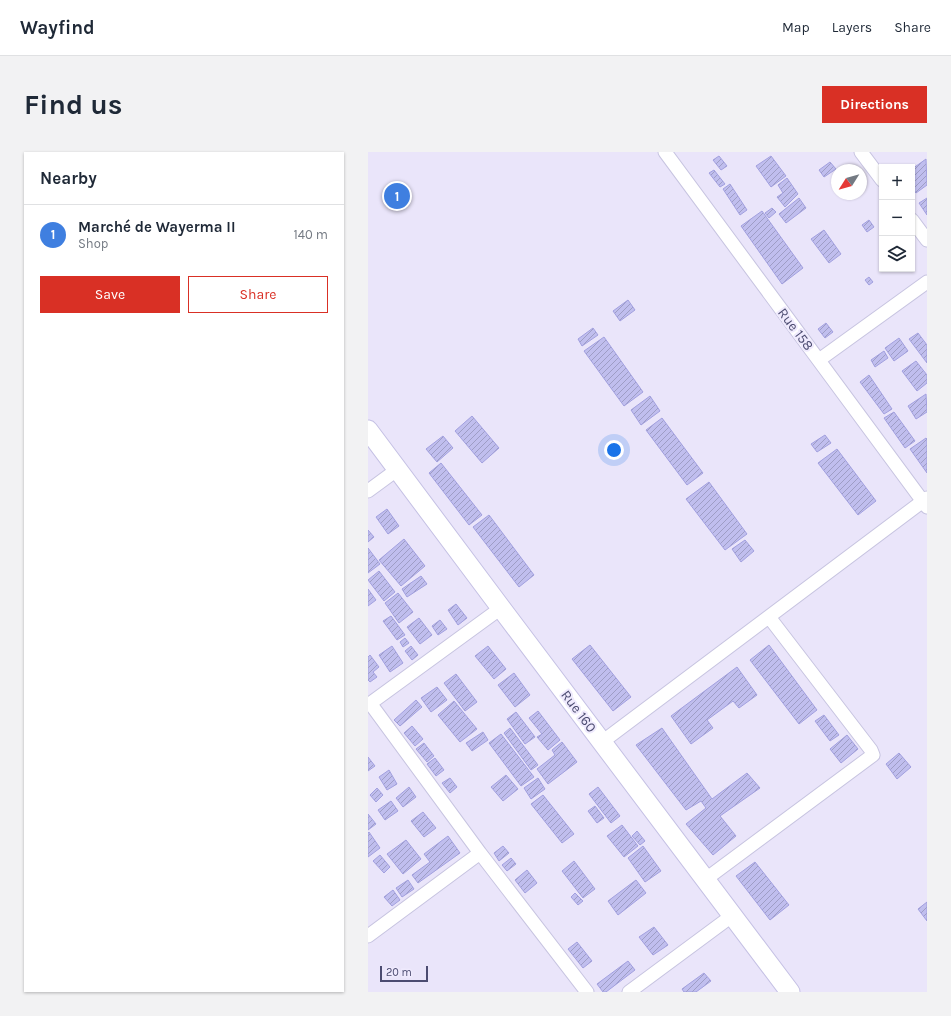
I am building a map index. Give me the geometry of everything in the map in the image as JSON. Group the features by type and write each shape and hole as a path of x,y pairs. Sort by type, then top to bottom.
{"street":[{"name":"Rue 158","path":"665,152 925,502"},
{"path":"861,152 879,176"},
{"path":"915,224 927,240"},
{"path":"819,360 927,282"},
{"name":"Rue 160","path":"368,430 500,608 790,992"},
{"path":"368,491 398,469"},
{"path":"602,742 768,616 925,502"},
{"path":"500,608 369,704 480,853 587,992"},
{"path":"706,879 873,755 871,750 768,616"},
{"path":"368,936 480,853"},
{"path":"629,992 733,915"}],"building":[{"path":"719,156 727,166 721,170 713,160"},
{"path":"771,156 786,176 771,187 756,166"},
{"path":"926,159 927,185 916,193 915,192 915,167"},
{"path":"830,162 832,164 831,172 824,177 819,170"},
{"path":"714,170 725,184 720,187 709,173"},
{"path":"787,178 798,194 785,207 777,197 783,193 778,185"},
{"path":"730,184 747,210 740,215 723,189"},
{"path":"799,198 806,208 786,223 779,214"},
{"path":"927,198 927,215 919,203"},
{"path":"772,208 776,212 769,218 765,213"},
{"path":"762,211 803,268 782,284 741,226"},
{"path":"869,220 874,227 867,232 862,225"},
{"path":"824,230 841,254 829,263 811,239"},
{"path":"869,277 873,282 869,285 865,280"},
{"path":"628,300 635,310 620,321 613,311"},
{"path":"826,323 833,332 825,338 818,329"},
{"path":"593,328 598,335 582,346 578,339"},
{"path":"918,333 927,345 927,363 909,339"},
{"path":"604,337 643,392 624,406 584,351"},
{"path":"899,338 908,351 894,361 885,348"},
{"path":"884,351 888,358 875,367 871,360"},
{"path":"916,361 927,375 927,383 917,391 902,371"},
{"path":"869,375 892,409 884,414 860,382"},
{"path":"926,394 927,412 916,419 908,406"},
{"path":"650,396 660,411 641,425 631,410"},
{"path":"894,412 915,441 905,448 884,418"},
{"path":"472,416 499,448 482,463 455,431"},
{"path":"662,418 703,473 687,485 646,430"},
{"path":"825,435 831,443 817,452 811,444"},
{"path":"443,436 453,448 437,462 426,449"},
{"path":"926,438 927,439 927,473 910,449"},
{"path":"837,449 876,501 858,515 818,463"},
{"path":"441,463 482,515 469,525 429,473"},
{"path":"709,482 747,534 725,550 686,499"},
{"path":"387,509 399,526 388,534 376,517"},
{"path":"489,515 534,575 519,587 473,527"},
{"path":"368,530 374,537 368,542"},
{"path":"404,539 425,566 401,586 379,560"},
{"path":"745,540 754,551 741,562 732,549"},
{"path":"368,548 380,564 368,573"},
{"path":"379,571 395,592 384,601 368,580"},
{"path":"421,576 427,584 407,597 402,589"},
{"path":"368,589 376,600 368,606"},
{"path":"398,593 413,612 399,623 385,603"},
{"path":"456,604 467,618 458,625 448,610"},
{"path":"391,616 405,635 397,640 383,621"},
{"path":"419,618 432,635 420,644 407,627"},
{"path":"440,620 447,629 438,635 432,626"},
{"path":"405,638 409,643 403,647 400,642"},
{"path":"590,645 631,697 613,711 572,659"},
{"path":"769,645 817,710 799,724 750,660"},
{"path":"392,646 403,663 390,672 379,655"},
{"path":"411,646 418,655 412,660 405,651"},
{"path":"488,646 506,669 494,679 475,656"},
{"path":"370,655 379,667 373,672 377,677 370,682 368,680 368,657"},
{"path":"737,667 757,695 739,708 733,701 707,720 713,728 691,744 671,716"},
{"path":"514,673 530,695 515,707 498,685"},
{"path":"456,674 477,702 465,711 444,683"},
{"path":"437,687 447,700 431,712 421,698"},
{"path":"416,700 422,707 400,726 394,720"},
{"path":"454,701 477,729 460,742 438,715"},
{"path":"538,711 560,740 548,750 537,737 542,734 529,718"},
{"path":"516,712 535,737 525,744 507,719"},
{"path":"824,715 839,735 830,741 815,721"},
{"path":"412,726 423,739 415,746 404,733"},
{"path":"510,728 538,765 531,770 504,733"},
{"path":"662,728 712,799 747,773 760,788 720,816 736,836 713,855 686,824 706,808 701,801 686,810 636,745"},
{"path":"483,732 488,740 472,751 466,743"},
{"path":"501,734 534,777 521,786 489,743"},
{"path":"847,735 858,749 841,763 830,749"},
{"path":"562,742 577,762 548,784 537,769 555,755 552,750"},
{"path":"424,743 434,756 427,762 416,749"},
{"path":"899,753 911,767 897,779 886,764"},
{"path":"368,757 375,766 368,771"},
{"path":"435,758 444,770 436,776 427,764"},
{"path":"389,770 397,784 387,790 379,777"},
{"path":"506,775 518,789 503,801 491,787"},
{"path":"450,778 457,787 450,793 442,783"},
{"path":"538,778 545,789 531,799 524,788"},
{"path":"409,787 416,797 403,807 396,798"},
{"path":"598,787 620,816 611,823 589,794"},
{"path":"377,788 383,795 376,802 370,795"},
{"path":"543,795 574,834 562,843 531,804"},
{"path":"391,801 398,811 385,820 378,810"},
{"path":"595,806 604,818 597,823 588,811"},
{"path":"423,812 436,828 424,837 411,821"},
{"path":"368,814 376,824 368,830"},
{"path":"622,825 638,846 624,857 607,836"},
{"path":"637,831 645,841 640,845 632,836"},
{"path":"369,832 380,848 368,857 368,833"},
{"path":"448,836 460,853 418,883 412,875 430,862 424,854"},
{"path":"406,840 421,859 403,874 387,854"},
{"path":"503,846 509,853 499,861 494,853"},
{"path":"643,846 661,871 645,882 628,858"},
{"path":"380,855 390,867 384,873 373,861"},
{"path":"511,858 516,864 507,871 502,865"},
{"path":"574,861 595,889 583,898 562,871"},
{"path":"755,862 789,905 770,920 736,876"},
{"path":"527,870 537,883 525,893 515,880"},
{"path":"408,880 414,889 402,897 396,888"},
{"path":"636,880 646,893 618,915 608,901"},
{"path":"393,890 400,900 392,906 384,897"},
{"path":"575,893 583,901 578,905 571,897"},
{"path":"927,902 927,921 918,909"},
{"path":"654,927 668,945 653,955 639,937"},
{"path":"577,942 592,961 583,968 568,949"},
{"path":"628,961 635,970 606,992 603,992 597,984"},
{"path":"704,973 711,981 696,992 684,992 682,989"}],"place":[{"name":"Marché de Wayerma II","path":"397,196"}]}
